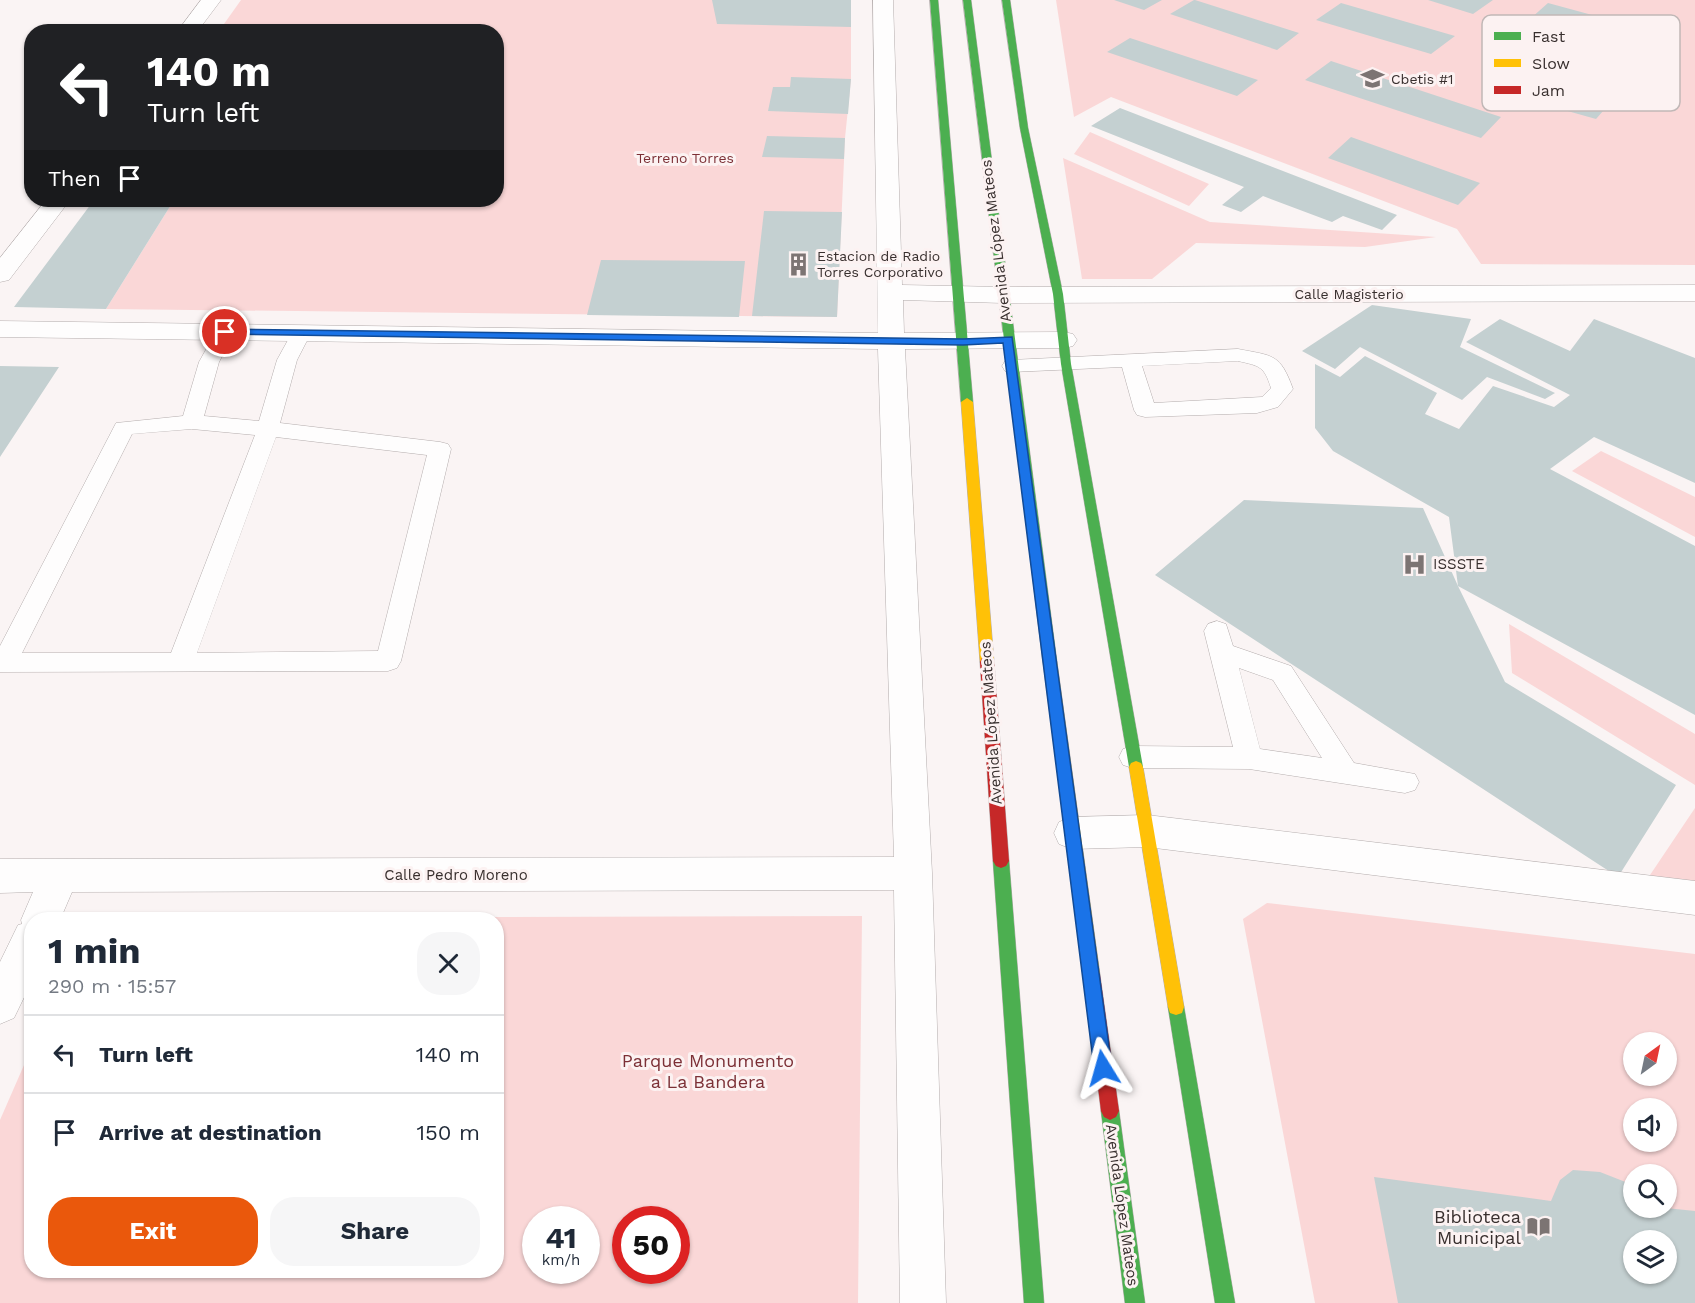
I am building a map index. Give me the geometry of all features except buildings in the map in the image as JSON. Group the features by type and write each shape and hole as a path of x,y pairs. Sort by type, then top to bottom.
{"main road":[{"name":"Avenida López Mateos","path":"934,0 963,342 1034,1303"},
{"name":"Avenida López Mateos","path":"967,0 1071,833 1135,1303"},
{"path":"1006,0 1024,129 1058,294 1065,352 1225,1303"}],"street":[{"path":"193,24 211,0"},
{"path":"882,0 891,341 913,873 923,1303"},
{"path":"0,275 53,207"},
{"name":"Calle Magisterio","path":"890,292 1003,295 1695,293"},
{"path":"0,329 963,342 1008,340 1065,352"},
{"path":"1071,833 1147,831 1695,898"},
{"name":"Calle Pedro Moreno","path":"0,876 913,873"},
{"path":"44,912 60,876"},
{"path":"0,1005 24,955"}],"lane":[{"path":"192,422 209,362 225,332"},
{"path":"180,663 268,429 286,360 301,333"},
{"path":"1012,366 1065,352 1130,359 1238,355 1264,361 1275,368 1282,389 1270,402 1257,406 1145,410 1130,359"},
{"path":"192,422 440,449 388,661 4,663 124,428 192,422"},
{"path":"1249,758 1220,641 1282,673 1346,773"},
{"path":"1133,757 1249,758 1405,782"}],"green space":[{"name":"Terreno Torres","path":"241,0 851,0 851,79 845,138 837,317 106,309 170,207 504,207 504,24 224,24"},
{"name":"Cbetis #1","path":"1056,0 1695,0 1695,265 1481,264 1457,229 1111,97 1074,117"},
{"path":"1090,132 1209,184 1189,206 1074,154"},
{"path":"1063,158 1210,222 1436,237 1365,247 1196,243 1152,279 1082,279"},
{"path":"1601,451 1695,497 1695,537 1572,471"},
{"path":"1509,624 1695,734 1695,785 1512,673"},
{"path":"1695,808 1695,883 1648,878"},
{"path":"1267,903 1695,954 1695,1303 1315,1303 1243,919"},
{"name":"Parque Monumento a La Bandera","path":"862,916 858,1303 0,1303 0,1120 24,1065 24,1278 504,1278 504,917"}],"traffic: fast":[{"path":"934,0 967,402"},
{"path":"967,0 1050,662"},
{"path":"1006,0 1024,128 1058,294 1066,364 1136,767"},
{"path":"1001,861 1034,1303"},
{"path":"1176,1007 1225,1303"},
{"path":"1110,1111 1135,1303"}],"traffic: slow":[{"path":"967,402 987,662"},
{"path":"1050,662 1092,975"},
{"path":"1136,767 1176,1007"}],"traffic: jam":[{"path":"987,662 1001,861"},
{"path":"1092,975 1110,1111"}],"place":[{"name":"Cbetis #1","path":"1373,79"},
{"name":"Estacion de Radio Torres Corporativo","path":"799,264"},
{"name":"ISSSTE","path":"1415,564"},
{"name":"Biblioteca Municipal","path":"1539,1226"}],"route":[{"path":"225,332 963,342 1008,340 1103,1068"}]}
